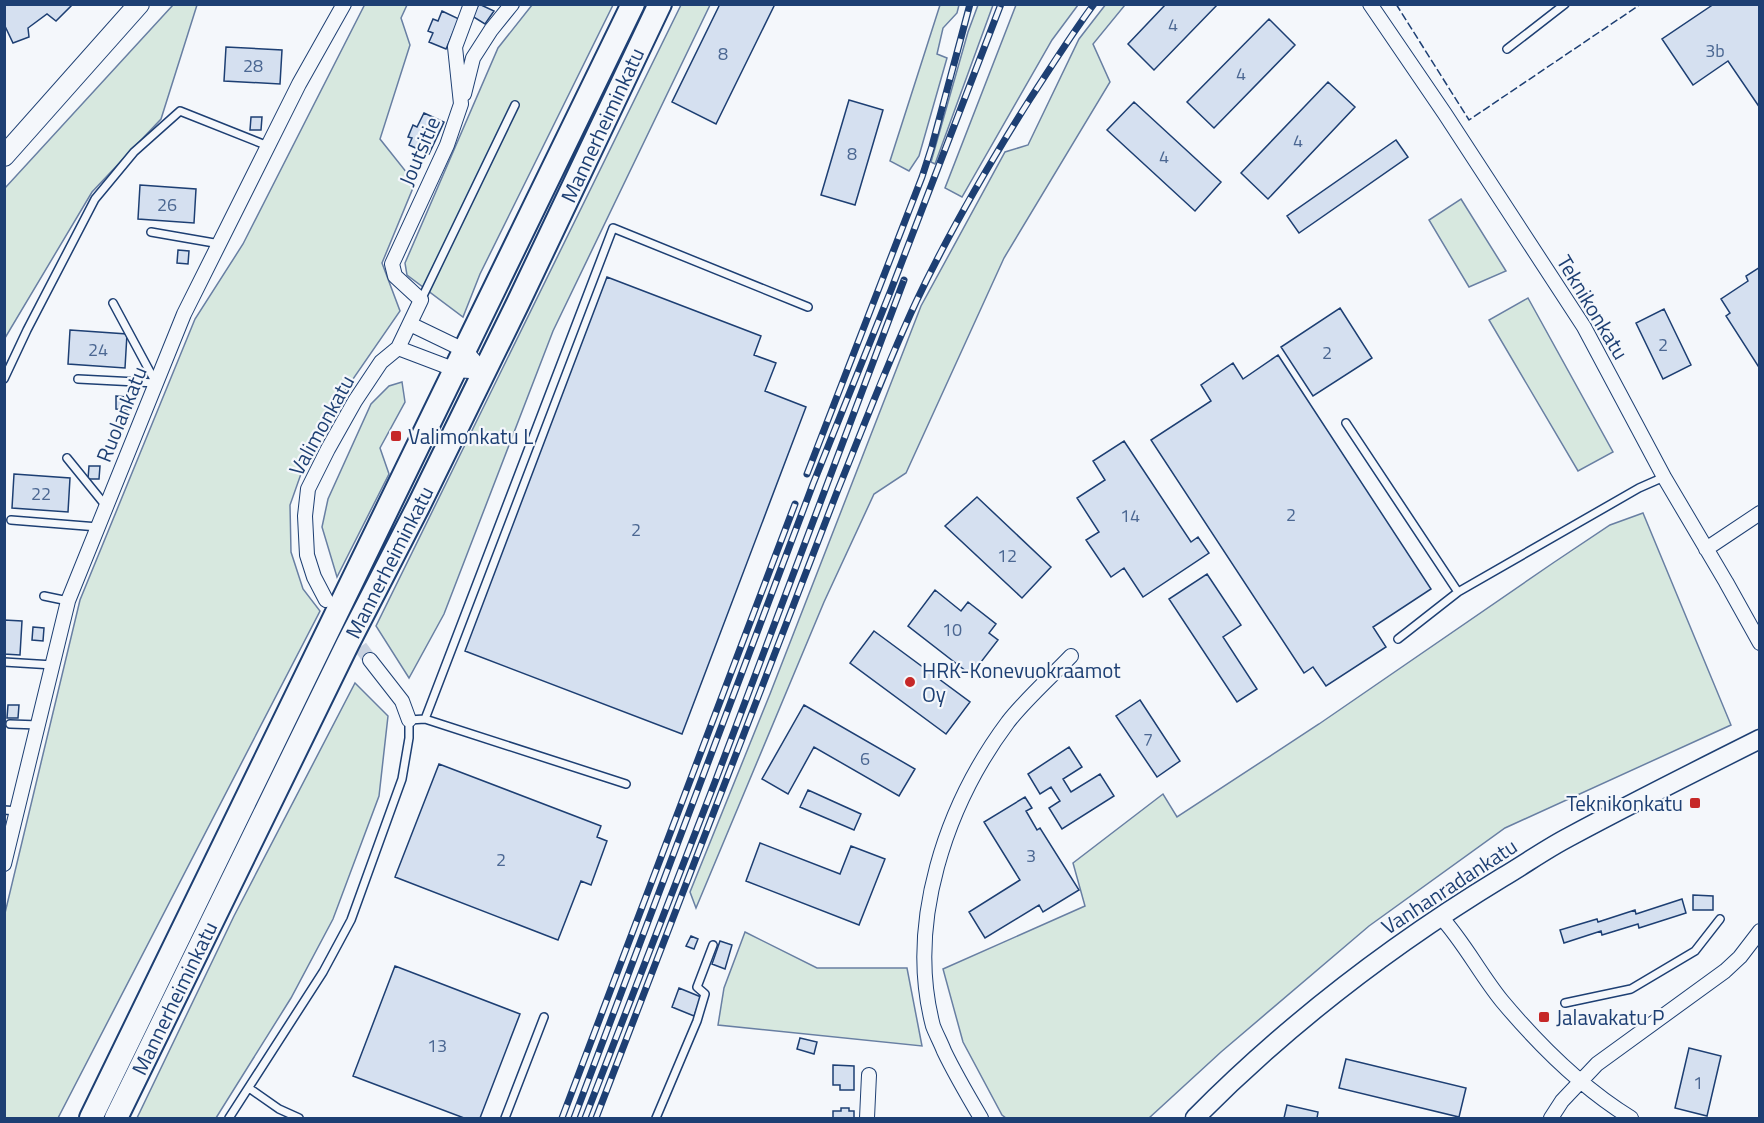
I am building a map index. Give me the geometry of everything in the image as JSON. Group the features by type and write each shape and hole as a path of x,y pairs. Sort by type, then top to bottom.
{"main road":[{"path":"4,156 139,4"},
{"name":"Mannerheiminkatu","path":"92,1119 633,4"},
{"name":"Mannerheiminkatu","path":"116,1119 338,664 484,372 660,4"}],"street":[{"name":"Ruolankatu","path":"4,864 11,811 39,725 68,601 184,314 299,84 344,4"},
{"name":"Joutsitie","path":"421,300 395,276 392,264 447,145 461,104 455,47 471,4"},
{"path":"461,104 473,58 491,30 512,4"},
{"name":"Teknikonkatu","path":"1370,4 1584,327 1664,477 1760,643"},
{"name":"Valimonkatu","path":"326,600 314,577 307,555 305,516 308,489 355,400 381,362 398,348 421,300"},
{"path":"410,324 461,361 484,372"},
{"path":"398,348 461,361 484,372"},
{"path":"1707,549 1760,513"},
{"path":"981,1119 957,1077 934,1027 926,981 926,915 943,844 968,785 1009,722 1071,656"},
{"path":"370,660 402,702 409,720"},
{"name":"Vanhanradankatu","path":"1195,1119 1252,1064 1334,994 1385,954 1440,916 1567,838 1760,739"},
{"path":"1440,916 1458,936 1471,960 1502,1001 1580,1081 1603,1101 1631,1119"},
{"path":"1551,1119 1562,1101 1597,1064 1725,971 1740,957 1760,931"},
{"path":"867,1119 869,1075"}],"lane":[{"path":"1507,49 1565,4"},
{"path":"421,300 515,105"},
{"path":"4,379 95,199 134,152 163,126 180,111 268,146"},
{"path":"425,719 613,228 808,307"},
{"path":"151,232 220,244"},
{"path":"113,303 156,383"},
{"path":"78,379 156,383"},
{"path":"1346,423 1458,592"},
{"path":"67,458 106,506"},
{"path":"1398,639 1458,592 1639,488 1664,477"},
{"path":"11,520 98,527"},
{"path":"44,596 68,601"},
{"path":"4,662 54,665"},
{"path":"229,1119 323,972 351,920 402,779 409,738 409,720 425,719 626,784"},
{"path":"10,724 39,725"},
{"path":"1564,1003 1631,989 1695,951 1720,919"},
{"path":"656,1119 698,1021 705,994 697,987 714,945"},
{"path":"505,1119 544,1017"},
{"path":"249,1088 279,1109 299,1119"}],"shaded area":[{"path":"365,4 407,5 401,18 410,45 380,139 415,183 382,263 400,311 315,434 290,505 291,552 303,589 320,611 58,1118 5,1118 5,913 80,600 195,319 243,244"},
{"path":"1106,4 1125,5 1093,44 1110,82 1004,258 906,473 874,494 824,602 696,908 690,892 770,694 921,306 1005,152 1028,145 1079,39"},
{"path":"173,5 197,5 161,119 92,192 5,338 5,188"},
{"path":"532,5 613,5 480,274 463,317 407,275 405,263 498,48"},
{"path":"681,5 710,5 553,331 444,614 409,678 376,626"},
{"path":"940,5 959,5 957,13 943,28 937,54 947,58 919,156 909,171 890,161"},
{"path":"978,5 993,5 935,164 931,162 968,32"},
{"path":"1016,5 1078,5 1052,40 962,197 945,188"},
{"path":"1461,199 1506,271 1469,287 1429,220"},
{"path":"1528,298 1613,452 1578,471 1489,320"},
{"path":"402,382 405,402 380,448 389,474 337,577 322,527 328,499 371,404 389,386"},
{"path":"1643,513 1731,725 1505,828 1369,926 1221,1052 1149,1118 1006,1118 1002,1115 963,1042 943,969 1085,906 1073,863 1163,794 1177,817 1319,724 1610,525"},
{"path":"355,683 388,716 379,796 333,919 291,998 216,1118 137,1118 234,916"},
{"path":"745,932 817,968 907,968 922,1046 718,1025 724,988"}],"building":[{"path":"4,4 70,4 71,6 56,21 47,14 28,28 29,37 13,43 4,24"},
{"path":"479,4 494,11 485,24 472,16"},
{"path":"720,4 775,4 716,124 672,102"},
{"path":"1166,4 1218,4 1154,70 1128,44"},
{"path":"1714,4 1760,4 1760,108 1728,61 1693,85 1662,39"},
{"path":"442,11 459,19 446,49 429,42 433,33 428,31 433,19 438,21"},
{"path":"1269,19 1295,45 1214,128 1187,102"},
{"path":"226,47 282,50 280,84 224,81"},
{"path":"1328,82 1355,107 1268,199 1241,173"},
{"path":"849,100 883,110 855,205 821,195"},
{"path":"1134,102 1221,182 1195,211 1107,130"},
{"path":"424,113 444,122 429,154 409,145 412,138 408,137 413,125 417,127"},
{"path":"251,117 262,117 261,130 250,130"},
{"path":"1396,140 1408,157 1299,233 1287,216"},
{"path":"140,185 196,189 194,223 138,219"},
{"path":"178,250 189,251 188,264 177,263"},
{"path":"1760,267 1760,369 1726,316 1730,313 1721,299 1748,281 1746,276"},
{"path":"607,277 761,336 754,355 776,363 765,391 806,407 682,734 465,651"},
{"path":"1340,308 1372,358 1313,396 1281,347"},
{"path":"1664,309 1691,365 1663,379 1636,323"},
{"path":"70,330 127,334 125,368 68,364"},
{"path":"1278,355 1431,589 1373,627 1386,647 1326,686 1313,667 1304,673 1151,440 1211,401 1201,385 1233,363 1243,379"},
{"path":"116,396 127,397 127,410 116,409"},
{"path":"1124,441 1191,542 1198,537 1209,553 1143,597 1124,568 1111,577 1086,540 1099,532 1077,498 1105,480 1093,461"},
{"path":"89,466 100,466 99,479 88,479"},
{"path":"14,474 70,478 68,512 12,508"},
{"path":"977,497 1051,567 1022,598 945,526"},
{"path":"1207,574 1241,625 1223,637 1257,689 1237,702 1169,599"},
{"path":"935,590 961,611 968,602 996,624 989,633 998,640 971,675 908,626"},
{"path":"4,620 22,621 20,655 4,654"},
{"path":"33,627 44,628 43,641 32,640"},
{"name":"HRK-Konevuokraamot Oy","path":"874,631 970,702 946,734 850,663"},
{"path":"1140,700 1180,761 1157,777 1116,716"},
{"path":"8,705 19,705 18,718 7,718"},
{"path":"804,705 915,769 899,796 814,747 788,794 762,779"},
{"path":"1069,747 1082,767 1063,779 1071,792 1100,774 1114,796 1062,829 1049,808 1060,801 1051,787 1040,794 1028,774"},
{"path":"439,764 601,826 597,837 607,841 591,885 581,881 558,940 395,877"},
{"path":"808,790 861,814 854,830 800,807"},
{"path":"1025,797 1032,808 1026,811 1037,830 1040,828 1079,890 1043,912 1039,905 985,938 969,912 1020,880 984,822"},
{"path":"760,843 840,874 851,846 885,859 859,925 746,881"},
{"path":"1693,895 1713,896 1713,910 1693,910"},
{"path":"1682,899 1686,913 1639,928 1638,924 1602,935 1601,931 1564,943 1560,930 1597,919 1598,922 1635,910 1636,914"},
{"path":"691,936 698,939 694,949 686,946"},
{"path":"720,941 732,945 725,969 712,964"},
{"path":"395,966 520,1014 480,1118 464,1118 353,1076"},
{"path":"679,988 701,997 694,1016 672,1007"},
{"path":"800,1038 817,1042 814,1054 797,1049"},
{"path":"1689,1048 1721,1056 1707,1116 1675,1108"},
{"path":"1346,1059 1466,1088 1459,1117 1339,1088"},
{"path":"833,1065 854,1066 854,1090 840,1090 840,1085 833,1085"},
{"path":"1287,1105 1318,1112 1317,1118 1284,1118"},
{"path":"841,1108 854,1111 854,1118 833,1118 833,1111 841,1111"}],"tunnel":[{"path":"348,630 370,660"}],"railway":[{"path":"807,474 922,177 970,4"},
{"path":"574,1118 813,484 891,290 1001,4"},
{"path":"596,1118 837,492 905,325 942,250 985,173 1030,99 1094,4"},
{"path":"585,1118 715,782 904,280"},
{"path":"562,1118 795,504"}],"fence":[{"path":"1396,4 1469,120 1641,4"}],"place":[{"name":"Valimonkatu L","path":"396,436"},
{"name":"HRK-Konevuokraamot Oy","path":"910,682"},
{"name":"Teknikonkatu","path":"1695,803"},
{"name":"Jalavakatu P","path":"1544,1017"}]}
